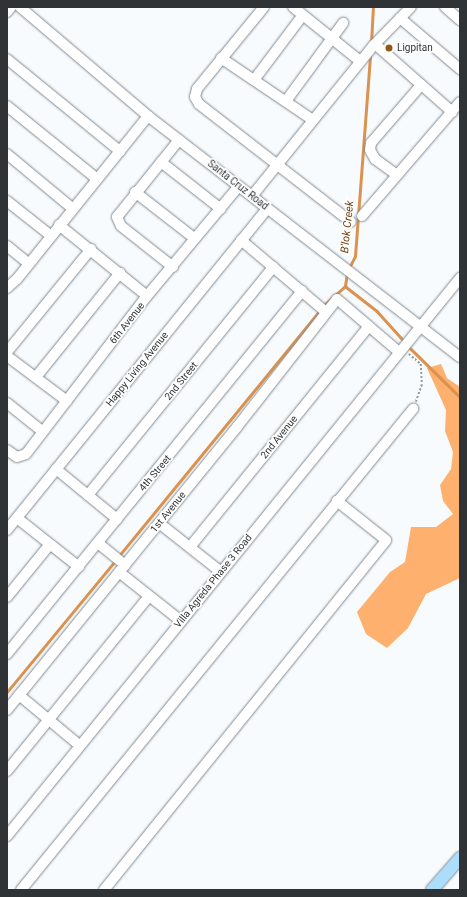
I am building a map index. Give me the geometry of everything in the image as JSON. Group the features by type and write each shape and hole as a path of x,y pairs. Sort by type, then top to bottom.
{"main road":[{"path":"432,890 460,858"}],"street":[{"path":"7,12 11,7"},
{"name":"Santa Cruz Road","path":"20,7 148,116 460,357"},
{"path":"264,7 221,58 197,90 195,97 199,104 351,222"},
{"path":"293,7 332,38 362,59"},
{"path":"252,196 362,59 411,7"},
{"path":"445,7 460,20"},
{"path":"254,80 303,15"},
{"path":"400,18 460,69"},
{"path":"286,101 343,23"},
{"path":"374,45 452,112"},
{"path":"221,58 313,120"},
{"path":"7,59 120,151"},
{"path":"397,175 375,159 370,150 371,143 422,85"},
{"path":"362,216 460,102"},
{"path":"7,106 96,179"},
{"path":"7,288 17,279 50,235 148,116"},
{"path":"173,266 121,226 117,218 121,210 135,192 179,140"},
{"path":"7,154 72,208"},
{"path":"160,162 221,209"},
{"name":"6th Avenue","path":"7,450 15,457 26,454 42,431 67,401 147,296 239,186"},
{"path":"135,192 194,238"},
{"path":"7,200 50,235"},
{"name":"Happy Living Avenue","path":"7,530 268,208"},
{"path":"59,225 91,249 147,296"},
{"path":"241,240 322,309"},
{"path":"7,246 29,264"},
{"path":"7,352 91,249"},
{"name":"2nd Street","path":"88,495 273,266"},
{"path":"36,377 120,274"},
{"name":"Villa Agreda Phase 3 Road","path":"7,836 79,745 404,347 419,326 460,278"},
{"name":"4th Street","path":"7,654 302,291"},
{"name":"1st Avenue","path":"7,710 119,564 159,523 322,309 337,299 369,326"},
{"path":"369,326 404,347"},
{"name":"2nd Avenue","path":"190,547 369,326"},
{"path":"7,356 67,401"},
{"path":"7,403 42,431"},
{"path":"21,890 413,409"},
{"path":"56,469 117,519"},
{"path":"104,890 386,540 337,501"},
{"path":"17,518 79,567"},
{"path":"159,523 221,572"},
{"path":"98,543 150,596 181,621"},
{"path":"7,597 50,544"},
{"path":"7,771 150,596"},
{"path":"19,695 79,745"}],"path":[{"path":"404,347 421,364 422,385 413,409"}],"shaded area":[{"path":"441,364 447,378 460,387 460,578 426,594 408,628 387,648 366,634 357,612 390,572 405,562 411,527 436,527 453,514 443,501 440,485 451,469 453,452 445,431 446,410 427,368"}],"waterway":[{"name":"B'lok Creek","path":"371,44 373,7"},
{"name":"B'lok Creek","path":"349,268 355,256 370,55"},
{"name":"B'lok Creek","path":"345,286 347,273"},
{"name":"B'lok Creek","path":"345,286 377,311 405,342"},
{"path":"323,306 345,286"},
{"path":"118,557 320,310"},
{"name":"B'lok Creek","path":"408,346 460,397"},
{"path":"7,692 115,561"}],"place":[{"name":"Ligpitan","path":"389,48"}]}
